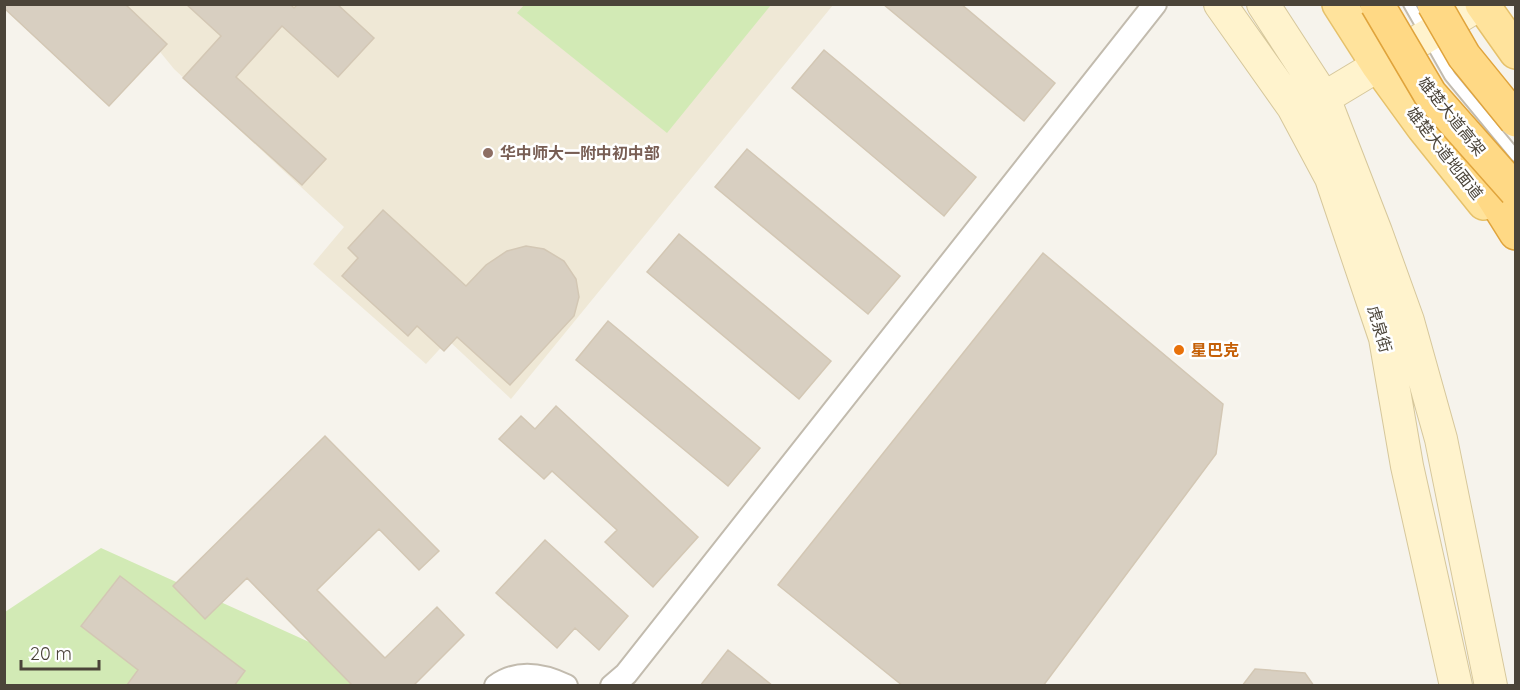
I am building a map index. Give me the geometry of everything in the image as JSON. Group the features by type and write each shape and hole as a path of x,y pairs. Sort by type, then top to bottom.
{"highway":[{"name":"雄楚大道高架","path":"1377,4 1430,94 1515,191"},
{"path":"1431,20 1464,56 1515,120"},
{"path":"1430,94 1515,235"}],"main road":[{"name":"虎泉街","path":"1220,4 1293,107 1331,178 1385,338 1407,466 1456,686"},
{"name":"虎泉街","path":"1263,4 1324,98 1376,232 1414,342 1441,439 1491,686"},
{"name":"雄楚大道地面道","path":"1339,4 1422,127 1489,209 1515,235"},
{"path":"1324,98 1378,65 1431,20 1481,4 1515,52"}],"street":[{"path":"612,686 626,674 1155,4"},
{"path":"496,686 502,681 525,675 548,678 566,686"}],"lane":[{"path":"1408,4 1431,20 1450,76 1515,156"}],"shaded area":[{"name":"华中师大一附中初中部","path":"122,5 833,5 511,399 448,340 426,364 313,264 344,227 174,69"}],"green space":[{"path":"524,5 771,5 667,133 517,13"},
{"path":"101,548 329,651 391,686 5,686 5,612"}],"building":[{"path":"4,4 125,4 167,44 109,106 4,8"},
{"path":"186,4 290,4 294,8 298,4 337,4 374,38 338,77 282,26 236,77 326,159 302,185 183,78 221,36"},
{"path":"883,4 961,4 1055,83 1024,121"},
{"path":"824,50 976,177 944,216 792,88"},
{"path":"747,149 900,276 868,314 715,187"},
{"path":"383,210 466,286 486,265 507,251 526,246 544,249 564,261 576,279 579,297 574,316 510,385 457,337 444,351 417,326 408,336 342,276 358,258 348,248"},
{"path":"679,234 831,361 799,399 647,272"},
{"path":"1043,253 1223,404 1216,454 1043,686 903,686 778,585"},
{"path":"608,321 760,448 728,486 576,360"},
{"path":"556,406 698,537 653,587 605,542 617,530 552,471 544,479 499,439 521,416 535,429"},
{"path":"325,436 439,551 419,570 379,529 317,590 385,658 437,607 464,635 413,686 353,686 247,578 205,619 173,586"},
{"path":"545,540 628,616 599,650 575,628 557,648 496,593"},
{"path":"120,576 245,671 234,686 127,685 138,670 81,626"},
{"path":"728,650 773,686 700,686"},
{"path":"1255,669 1305,673 1314,686 1242,686"}],"place":[{"name":"华中师大一附中初中部","path":"488,153"},
{"name":"星巴克","path":"1179,350"}]}
